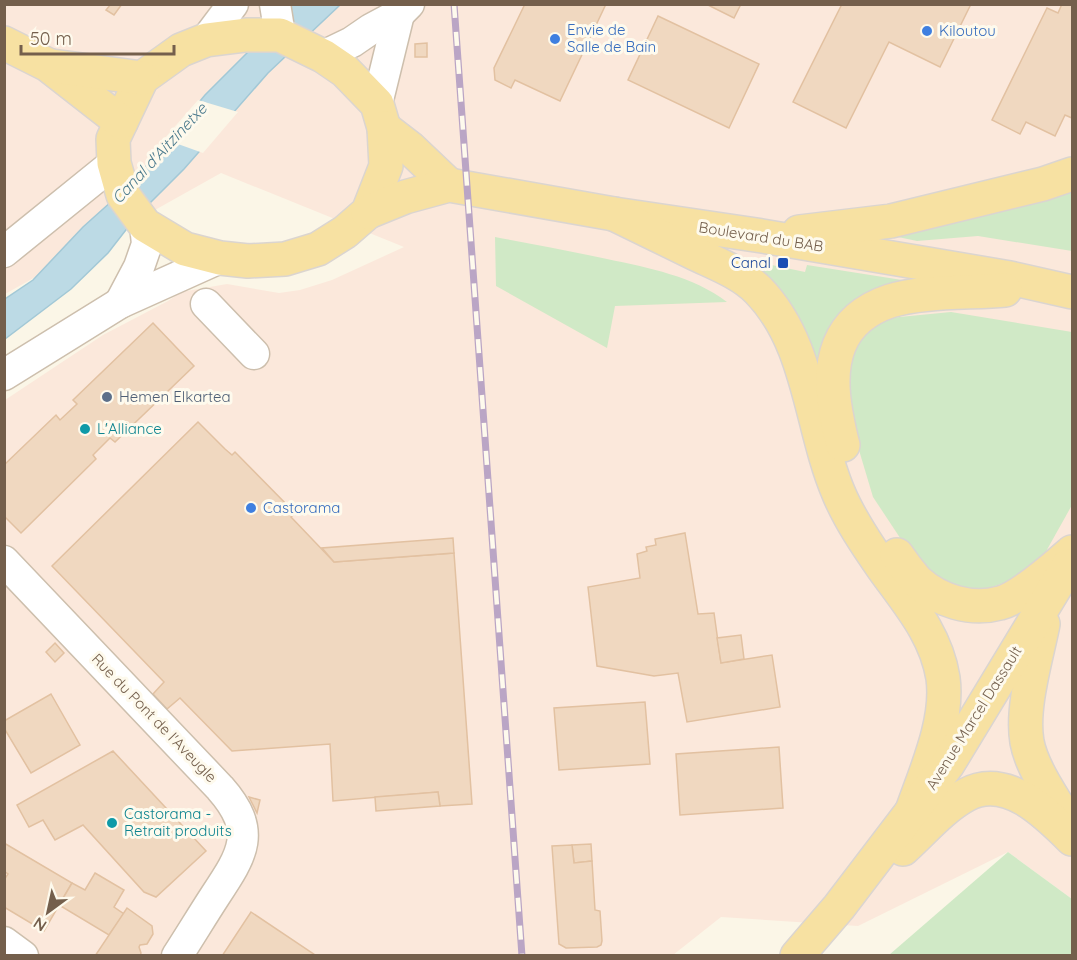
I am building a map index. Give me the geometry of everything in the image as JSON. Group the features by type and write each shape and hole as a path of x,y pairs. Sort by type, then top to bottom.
{"main road":[{"path":"380,116 386,166 368,212 345,232 318,249 285,259 248,261 220,258 185,249 145,225 123,195 114,163 113,139 142,78 181,50 206,40 246,35 278,20 345,71 380,116 449,185"},
{"path":"4,43 48,65 121,122"},
{"path":"48,65 142,78"},
{"path":"762,236 891,221 1043,184 1072,174"},
{"name":"Boulevard du BAB","path":"368,212 405,197 449,185 1010,278 1062,290"},
{"path":"614,214 737,274 757,290 779,315 799,355 821,445 839,495 882,567 917,612 934,647 943,680 941,727 911,814"},
{"path":"1062,290 921,296 890,301 853,322 840,341 833,362 832,388 841,439 860,493 883,538 917,581 934,593 953,602 975,605 1001,603 1034,584 1072,552"},
{"name":"Avenue Marcel Dassault","path":"797,956 839,907 948,764 1072,558"},
{"path":"1048,600 1027,704 1027,743 1037,770 1072,831"},
{"path":"839,907 953,803 967,794 982,789 1017,795 1043,811 1072,838"}],"street":[{"path":"206,40 233,4"},
{"path":"323,56 352,42 404,9"},
{"path":"380,116 404,9"},
{"path":"4,252 114,163"},
{"path":"55,210 90,198 123,195"},
{"path":"120,303 147,244 145,225"},
{"path":"4,375 120,303 220,258"},
{"path":"206,304 254,354"},
{"name":"Rue du Pont de l'Aveugle","path":"4,561 220,788 239,814 243,841 237,861 177,956"},
{"path":"4,942 23,956"}],"shaded area":[{"path":"5,5 1072,5 1072,899 1008,852 858,926 721,917 673,955 5,955 5,400 103,335 181,292 227,284 279,293 300,290 332,280 404,247 221,173 5,294"}],"green space":[{"path":"1072,192 1072,251 978,236 917,241 879,233 979,216"},
{"path":"495,237 654,270 685,279 727,302 615,306 607,348 496,286"},
{"path":"767,264 805,272 807,265 921,283 819,368 811,348 760,279"},
{"path":"951,312 1072,332 1072,505 1039,564 1004,583 974,593 945,585 918,565 873,497 844,400 850,345 879,319"},
{"path":"1008,852 1072,899 1072,955 889,955"}],"water":[{"name":"Canal d'Aitzinetxe","path":"291,5 340,5 268,73 184,169 136,217 108,253 71,289 5,339 5,299 33,280 83,227 132,183 205,95"}],"pier":[{"path":"198,100 238,112 203,153 164,139"}],"building":[{"path":"111,4 122,4 114,15 106,10"},
{"path":"525,4 606,4 560,101 515,80 511,88 495,80 494,68"},
{"path":"706,4 741,4 734,18"},
{"path":"842,4 971,4 940,67 889,42 846,128 793,102"},
{"path":"1062,4 1072,5 1072,118 1065,115 1055,136 1026,122 1020,134 992,120 1047,8 1058,13"},
{"path":"658,16 759,64 729,128 628,80"},
{"path":"427,43 427,57 415,57 415,44"},
{"name":"L'Alliance","path":"153,323 194,366 115,442 110,438 93,455 96,459 21,533 4,516 4,465 56,415 60,420 77,404 73,400"},
{"path":"198,422 232,455 235,452 295,513 291,517 334,562 454,553 472,804 440,806 438,792 333,801 330,744 232,751 180,698 167,709 153,694 164,682 52,566"},
{"path":"685,533 698,614 714,613 721,663 772,655 780,707 687,722 678,673 654,676 597,666 588,587 640,578 637,554 647,551 646,547 656,545 655,539"},
{"path":"453,538 454,553 334,562 322,548"},
{"path":"741,635 744,659 721,663 717,638"},
{"path":"55,643 64,653 55,662 46,652"},
{"path":"51,694 80,745 31,773 4,728 4,721"},
{"path":"645,702 650,764 559,770 554,708"},
{"path":"779,747 783,808 680,815 676,754"},
{"name":"Castorama - Retrait produits","path":"113,751 206,851 156,897 144,892 83,825 55,840 43,820 29,827 17,805"},
{"path":"438,792 440,806 376,811 375,797"},
{"path":"249,797 260,800 257,813"},
{"path":"4,843 72,883 44,931 4,907 4,880 8,874 4,871"},
{"path":"591,844 592,861 574,863 572,845"},
{"path":"572,845 574,863 592,861 595,910 600,911 602,941 597,947 566,948 559,944 552,846"},
{"path":"95,873 124,890 114,907 124,914 109,935 59,905 72,883 85,890"},
{"path":"127,908 152,926 153,934 147,944 139,947 140,956 95,956"},
{"path":"251,912 315,955 315,956 222,956"}],"railway":[{"path":"454,4 522,956"}],"place":[{"name":"Kiloutou","path":"927,31"},
{"name":"Envie de Salle de Bain","path":"555,39"},
{"name":"Canal","path":"783,263"},
{"name":"Hemen Elkartea","path":"107,397"},
{"name":"L'Alliance","path":"85,429"},
{"name":"Castorama","path":"251,508"},
{"name":"Castorama - Retrait produits","path":"112,823"}]}
